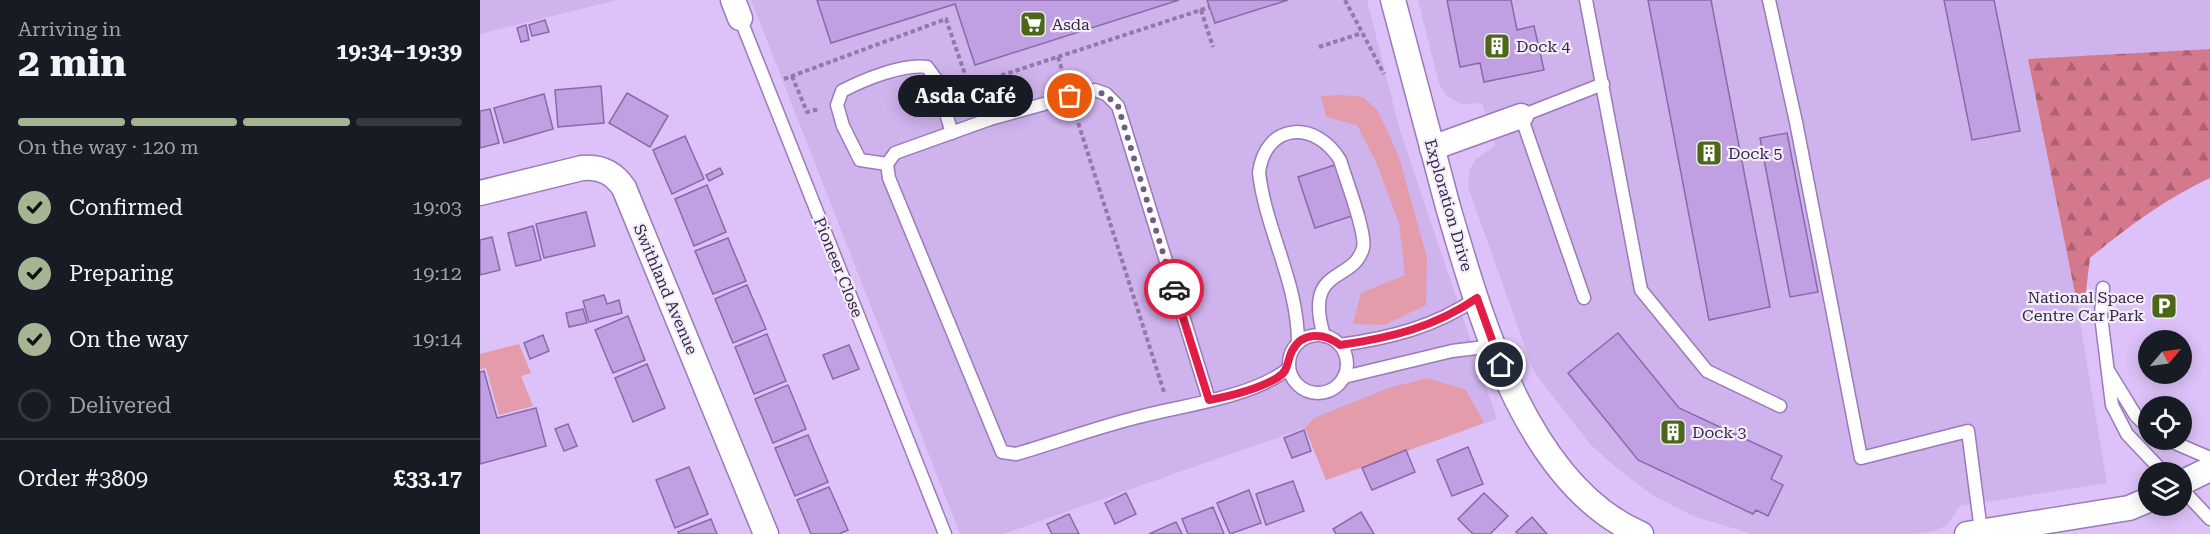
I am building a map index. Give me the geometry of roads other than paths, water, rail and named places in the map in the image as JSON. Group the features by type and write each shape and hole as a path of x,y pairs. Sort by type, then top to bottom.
{"street":[{"name":"Exploration Drive","path":"1393,0 1432,148 1493,346 1527,420 1548,453 1570,482 1632,532"},
{"path":"1432,148 1521,116"},
{"name":"Swithland Avenue","path":"480,193 594,166 617,177 629,199 766,534"},
{"path":"2192,478 2210,469"},
{"path":"1974,533 2129,508 2138,504"}],"lane":[{"path":"1586,0 1641,290 1707,371 1780,406"},
{"path":"1769,0 1796,122 1861,458 1968,431 1974,533"},
{"name":"Pioneer Close","path":"736,9 945,534"},
{"path":"887,164 860,160 843,126 837,105 842,91 860,82 916,65 927,67 935,78 952,133"},
{"path":"1584,298 1521,116 1602,84"},
{"path":"1209,400 1118,106 1106,94 1095,90 1070,96 895,153 887,164 889,178 1002,452 1016,454 1209,400 1276,378 1289,368"},
{"path":"1298,343 1298,320 1285,264 1259,174 1260,162 1270,144 1285,134 1296,132 1316,135 1333,149 1340,160 1364,240 1358,259 1330,279 1322,288 1320,301 1324,336"},
{"path":"2103,288 2101,316 2112,405 2120,423 2140,450 2153,462"},
{"path":"1340,345 1410,332 1458,311 1477,298"},
{"path":"1344,376 1346,360 1340,345 1324,336 1315,335 1298,343 1292,350 1289,368 1297,384 1313,393 1331,390 1344,376 1452,351 1493,346"},
{"path":"2108,371 2138,418"},
{"path":"2191,450 2210,458"},
{"path":"2192,500 2210,519"}],"place":[{"name":"Asda","path":"1033,24"},
{"name":"Dock 4","path":"1497,46"},
{"name":"Asda Café","path":"1070,96"},
{"name":"Dock 5","path":"1709,153"},
{"name":"National Space Centre Car Park","path":"2164,306"},
{"name":"Dock 3","path":"1673,432"}]}
